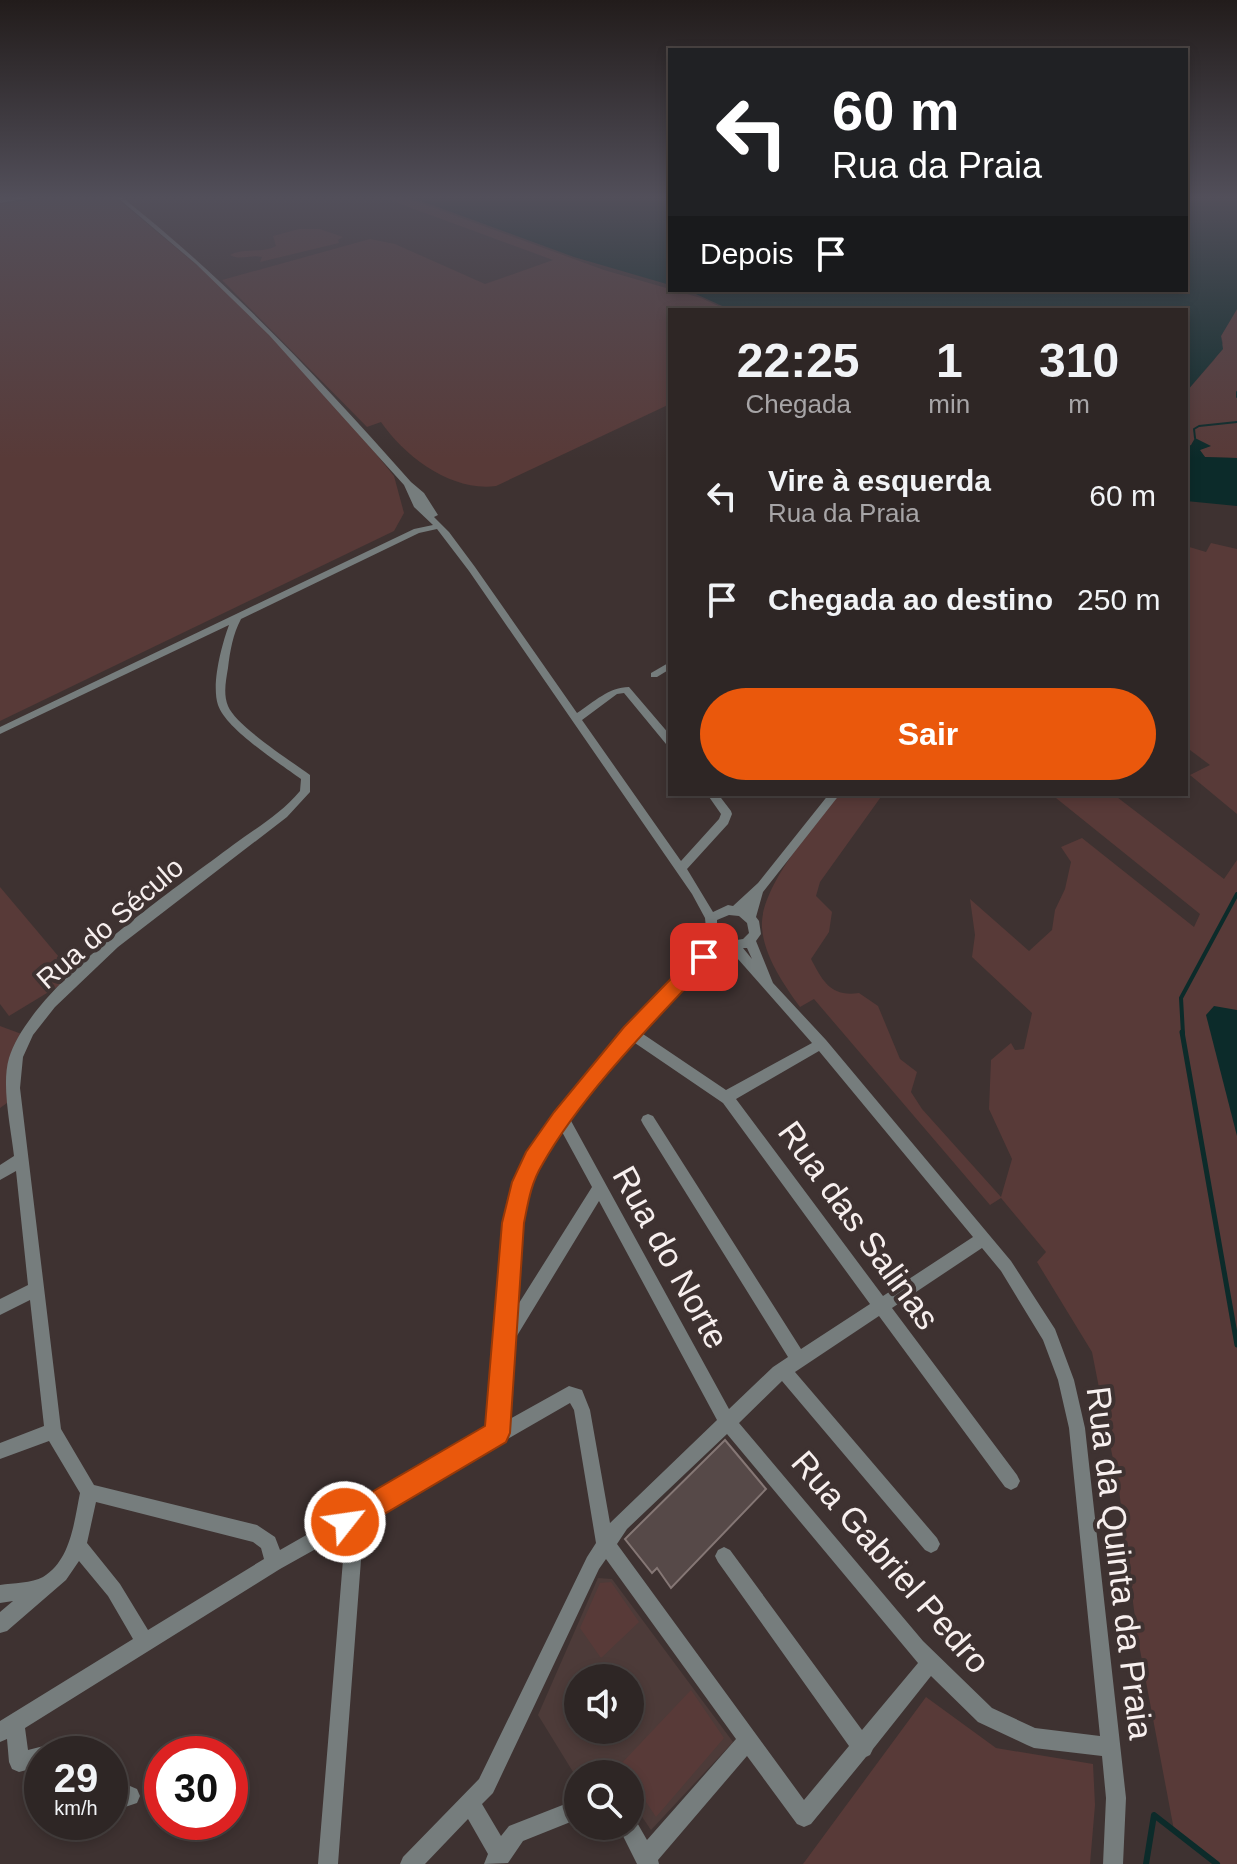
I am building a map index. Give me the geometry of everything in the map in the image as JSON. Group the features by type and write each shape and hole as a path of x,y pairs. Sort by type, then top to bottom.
{"street":[{"path":"224,285 329,393 408,484 411,498 441,530 696,891 711,918 711,935 719,942 733,946 750,940 756,930 750,918 758,890"},
{"path":"0,731 417,531 441,530"},
{"path":"207,632 228,635 237,618"},
{"name":"Rua do Século","path":"53,1431 13,1088 16,1056 33,1024 67,987 133,928 302,796 307,782 295,768 232,721 224,710 221,696 228,635"},
{"path":"654,675 668,666"},
{"path":"576,719 614,692 626,689 668,740"},
{"path":"680,869 724,821 727,814 714,796"},
{"path":"711,918 729,911 758,890 833,796"},
{"path":"696,891 729,911 750,918"},
{"path":"750,940 771,988"},
{"name":"Rua da Quinta da Praia","path":"733,946 821,1044 983,1239 1011,1273 1040,1317 1069,1391 1077,1428 1116,1798 1113,1864"},
{"path":"497,1433 513,1223 520,1189 533,1159 631,1033 704,957"},
{"name":"Rua das Salinas","path":"631,1033 726,1097 1011,1481"},
{"path":"726,1097 821,1044"},
{"name":"Rua do Norte","path":"562,1118 728,1423"},
{"path":"648,1120 798,1358"},
{"path":"0,1173 21,1159"},
{"path":"505,1342 599,1188"},
{"path":"410,1864 486,1786 605,1542 621,1523 798,1358 983,1239"},
{"path":"0,1307 36,1289"},
{"path":"783,1370 931,1544"},
{"path":"24,1761 19,1762 8,1728 274,1563 569,1394 576,1396 582,1410 605,1542 804,1817 930,1663"},
{"name":"Rua Gabriel Pedro","path":"728,1423 930,1663 985,1715 1034,1738 1111,1747"},
{"path":"0,1451 53,1431 89,1492 78,1546 60,1574 0,1624"},
{"path":"89,1492 257,1534 269,1543 274,1563"},
{"path":"328,1864 352,1560 345,1522"},
{"path":"78,1546 114,1590 145,1642"},
{"path":"724,1556 863,1748"},
{"path":"0,1594 42,1587"},
{"path":"636,1840 647,1861 747,1741"},
{"path":"471,1804 498,1860"},
{"path":"498,1860 516,1833 564,1814"}],"shaded area":[{"path":"0,285 220,285 298,363 394,476 404,513 394,531 0,721"},
{"path":"227,285 656,285 668,288 668,292 701,298 723,308 668,308 668,405 496,486 479,486 447,478 403,448 381,422 367,427"},
{"path":"1237,309 1237,458 1205,457 1199,450 1210,446 1188,447 1188,390 1214,360 1223,343 1221,336"},
{"path":"1211,543 1237,549 1237,814 1190,775 1210,765 1188,748 1188,547 1206,552"},
{"path":"836,796 882,796 820,882 816,896 832,912 829,932 811,959 829,986 841,993 859,993 878,1006 900,1059 917,1072 911,1092 922,1109 1001,1197 1012,1159 989,1109 991,1060 1011,1043 1015,1050 1024,1049 1032,1013 972,957 975,935 970,899 1029,951 1052,930 1055,910 1065,889 1071,862 1061,847 1082,838 1194,927 1200,914 1053,796 1116,796 1224,879 1237,860 1237,1864 1217,1864 1174,1830 1137,1634 1119,1490 1092,1352 1037,1262 1046,1252 1001,1198 990,1205 814,999 800,1007 781,980 764,939 763,912 769,894 790,858"},
{"path":"0,887 75,976 9,1016 0,1004"},
{"path":"0,1026 27,1036 14,1098 0,1108"},
{"path":"598,1578 612,1579 733,1742 651,1830 644,1820 644,1760 566,1760 538,1715"},
{"path":"611,1582 639,1622 601,1658 580,1628 600,1583"},
{"path":"691,1690 724,1738 656,1817 644,1799 644,1760 625,1760 640,1744 644,1744 644,1740"},
{"path":"926,1697 996,1748 1093,1764 1095,1805 1090,1864 803,1864"}],"water":[{"path":"1188,285 1237,285 1237,309 1221,336 1223,349 1188,390 1188,308 727,308 691,292 1188,292"},
{"path":"1195,438 1211,446 1200,450 1205,457 1237,458 1237,506 1188,501 1188,446"},
{"path":"1214,1006 1237,1010 1237,1136 1206,1015"}],"building":[{"path":"725,1440 766,1489 671,1588 657,1568 652,1573 625,1539"}],"waterway":[{"path":"1237,392 1237,397"},
{"path":"1195,438 1194,429 1199,426 1237,422"},
{"path":"1183,1034 1181,998 1237,894"},
{"path":"1182,1032 1237,1345"},
{"path":"1146,1864 1154,1815 1217,1864"}],"route":[{"path":"345,1522 497,1433 513,1223 520,1189 533,1159 631,1033 704,957"}]}
